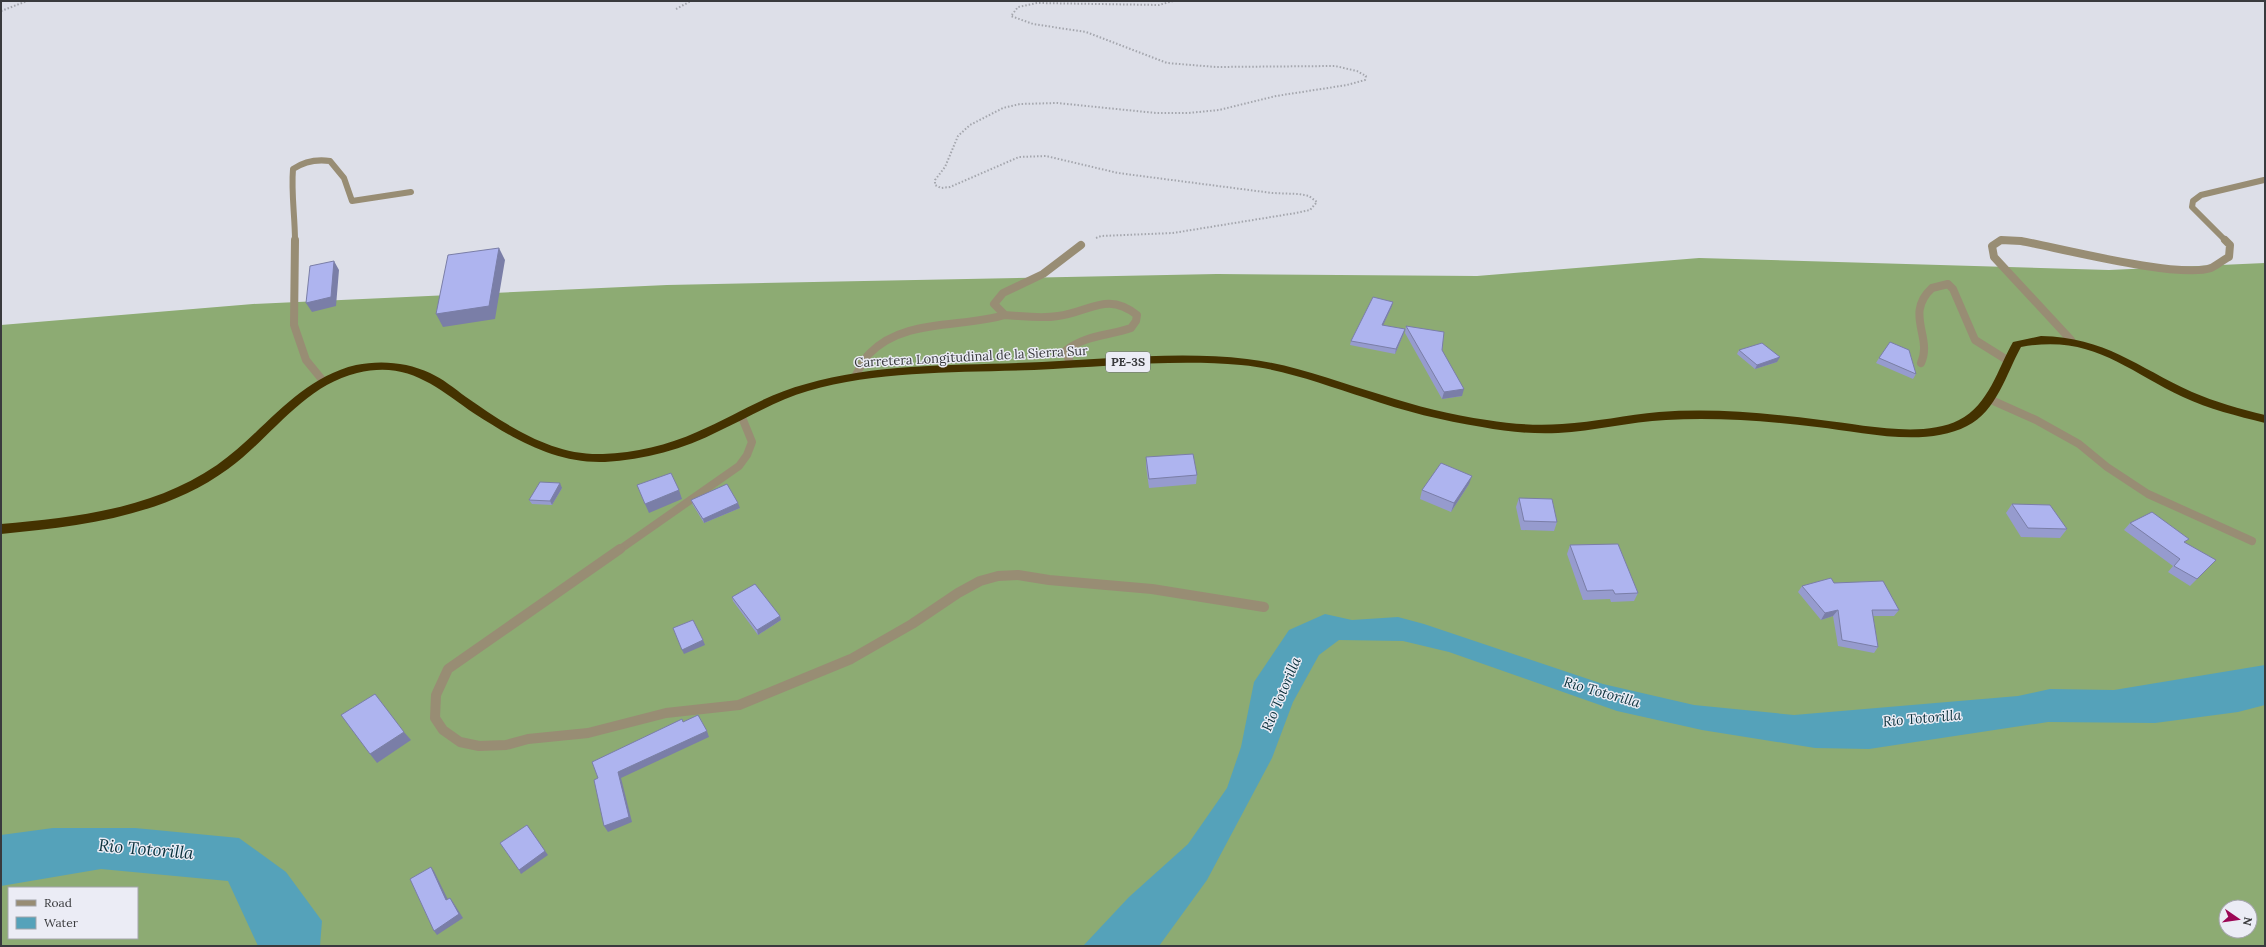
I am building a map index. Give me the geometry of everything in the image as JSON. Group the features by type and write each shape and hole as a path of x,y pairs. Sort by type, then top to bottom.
{"highway":[{"name":"Carretera Longitudinal de la Sierra Sur","path":"1,529 112,516 158,502 192,486 221,468 290,407 324,382 348,371 376,366 416,371 438,382 464,402 522,437 548,449 574,456 598,459 661,449 692,439 802,388 856,375 1071,364 1202,360 1260,364 1290,370 1430,414 1502,426 1560,429 1660,416 1733,414 1870,429 1931,433 1960,426 1981,412 1996,389 2007,360 2017,344 2044,338 2071,340 2119,357 2187,394 2232,412 2265,419"}],"street":[{"path":"324,382 306,360 294,325 296,278 295,212 291,189 293,169 302,162 316,159 330,161 344,178 352,201 411,192"},
{"path":"2071,340 1994,257 1992,246 2001,240 2021,241 2154,267 2182,270 2210,268 2229,257 2230,245 2192,207 2193,201 2201,195 2264,180"},
{"path":"1005,315 994,304 996,298 1017,284 1032,280 1046,272 1081,245"},
{"path":"1921,363 1925,358 1924,346 1919,330 1917,315 1922,301 1932,287 1938,284 1948,284 1953,289 1975,340 2007,360"},
{"path":"856,375 869,355 886,341 910,330 935,325 978,323 1005,315 1061,316 1110,302 1129,306 1137,315 1136,321 1131,328 1085,337 1074,342 1065,351 1071,364"},
{"path":"1989,399 2036,420 2079,444 2107,467 2148,494 2252,541"},
{"path":"741,415 752,442 747,456 739,466 448,669 436,695 435,718 443,730 460,742 479,746 506,744 528,739 588,733 666,713 739,705 851,659 912,624 958,593 980,581 998,576 1018,575 1049,580 1152,589 1264,607"}],"path":[{"path":"1,11 27,1"},
{"path":"676,9 690,1"},
{"path":"1081,245 1101,236 1173,233 1296,213 1310,210 1317,202 1310,196 1299,194 1272,193 1118,173 1046,156 1019,157 950,186 941,188 935,185 935,180 945,167 958,136 970,125 988,114 1003,108 1020,104 1057,103 1156,113 1188,113 1219,110 1276,96 1347,85 1365,80 1366,76 1359,70 1321,65 1276,67 1168,63 1092,34 1073,29 1033,24 1011,16 1013,10 1024,5 1037,3 1133,6 1159,5 1173,1"}],"green space":[{"path":"1699,258 2109,270 2265,263 2265,946 1,946 1,325 253,304 667,285 1217,274 1477,276"}],"water":[{"name":"Rio Totorilla","path":"1325,614 1352,620 1398,617 1424,624 1603,684 1694,705 1794,715 2018,696 2050,689 2114,690 2265,665 2265,705 2238,712 2155,723 2048,722 1869,749 1815,748 1702,730 1617,711 1449,652 1403,641 1339,640 1319,655 1293,702 1272,758 1207,880 1159,946 1083,946 1129,897 1188,844 1227,788 1241,747 1254,682 1289,630"},
{"name":"Rio Totorilla","path":"53,828 135,828 239,838 286,872 322,921 320,946 258,946 228,881 101,869 1,886 1,835"}],"building":[{"path":"499,248 489,306 436,314 448,255"},
{"path":"334,261 331,297 306,303 310,266"},
{"path":"1373,297 1393,302 1382,325 1405,329 1396,349 1351,341"},
{"path":"1406,326 1444,332 1442,350 1464,389 1444,392"},
{"path":"1890,342 1909,350 1916,374 1879,358"},
{"path":"1762,343 1780,357 1757,365 1739,350"},
{"path":"1193,454 1197,475 1149,479 1146,457"},
{"path":"1441,463 1472,476 1454,503 1422,490"},
{"path":"671,473 679,490 645,504 637,485"},
{"path":"540,482 560,483 550,501 529,500"},
{"path":"727,484 738,503 703,519 691,500"},
{"path":"1519,498 1552,499 1557,522 1524,521"},
{"path":"2012,504 2050,505 2067,529 2028,528"},
{"path":"2152,512 2189,539 2184,542 2216,560 2197,579 2174,566 2180,559 2130,523"},
{"path":"1618,544 1638,593 1615,594 1613,590 1587,591 1570,545"},
{"path":"1831,578 1834,583 1883,581 1899,610 1872,610 1878,647 1842,640 1838,610 1825,613 1802,586"},
{"path":"755,584 780,616 757,630 732,597"},
{"path":"693,620 703,640 682,650 673,628"},
{"path":"375,694 404,732 370,754 341,715"},
{"path":"698,715 707,731 618,772 629,817 604,826 594,780 598,778 592,762 682,719 683,722"},
{"path":"527,825 545,851 519,870 500,843"},
{"path":"431,867 446,900 450,898 459,914 434,931 410,879"}]}
